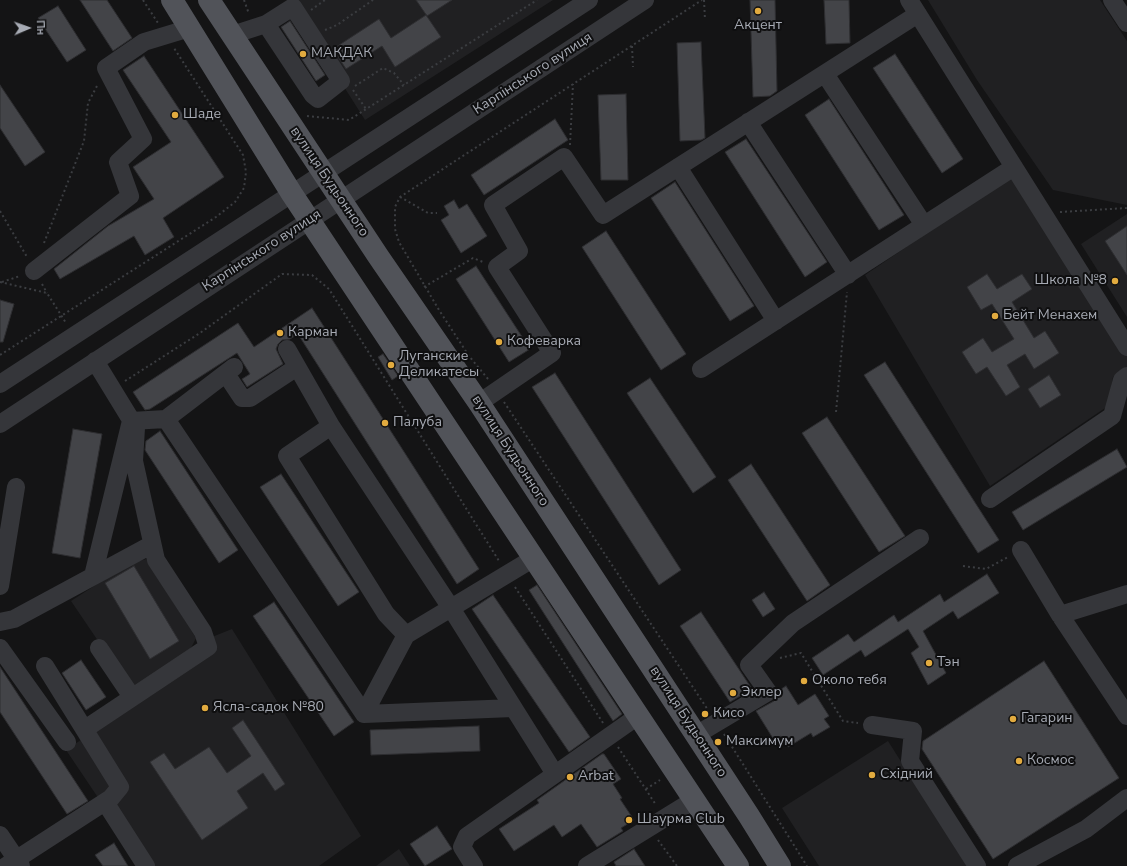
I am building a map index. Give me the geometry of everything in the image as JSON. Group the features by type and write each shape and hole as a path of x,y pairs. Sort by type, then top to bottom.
{"main road":[{"path":"172,0 292,194 738,866"},
{"name":"вулиця Будьонного","path":"209,0 341,200 480,404 780,866"}],"street":[{"path":"0,384 589,0"},
{"name":"Карпінського вулиця","path":"0,424 645,0"},
{"path":"1112,0 1127,23"},
{"path":"232,35 260,26 293,7 341,81 317,106 306,101 291,75 290,61 260,26"},
{"path":"480,404 552,353 497,268 519,251 493,205 564,157 603,215 825,74 914,7 1127,347"},
{"path":"34,271 130,196 118,162 143,139 106,68 144,42 190,28"},
{"path":"825,74 924,225"},
{"path":"748,122 848,275"},
{"path":"678,167 776,321"},
{"path":"701,370 1014,167"},
{"path":"287,349 331,426 451,608 512,708 555,774"},
{"path":"84,729 208,647 203,632 156,560 151,545 134,461 136,428 95,361"},
{"path":"131,421 166,419 230,371 242,398 250,398 297,367"},
{"path":"990,499 1112,416 1122,380 1127,376"},
{"path":"166,419 364,714"},
{"path":"93,576 131,421"},
{"path":"331,426 286,456 386,614 406,636"},
{"path":"0,586 16,487"},
{"path":"696,735 768,692 750,664 793,622 920,538"},
{"path":"0,622 14,619 151,545"},
{"path":"1021,550 1060,615 1127,716"},
{"path":"364,714 406,636 534,558"},
{"path":"1060,615 1127,594"},
{"path":"0,648 67,742"},
{"path":"99,648 132,697"},
{"path":"0,835 15,864 105,802 120,787 45,666"},
{"path":"364,714 512,708"},
{"path":"474,866 462,847 467,836 555,774 618,733 638,716"},
{"path":"872,725 913,731 910,761 977,866"},
{"path":"1017,866 1086,829 1127,798"},
{"path":"587,866 694,800"},
{"path":"105,802 146,866"}],"path":[{"path":"0,355 61,314 216,218 235,202 244,188 246,172 243,155 143,0"},
{"path":"244,0 260,26"},
{"path":"308,12 325,0"},
{"path":"321,31 337,25 373,0"},
{"path":"302,116 349,120 537,0"},
{"path":"705,20 703,0 400,197 395,207 395,229 399,242 424,287 469,356 497,391 717,723 807,866"},
{"path":"632,46 632,67"},
{"path":"34,271 84,141 88,103 106,68"},
{"path":"352,88 383,68 394,73 404,85"},
{"path":"569,164 573,84"},
{"path":"310,116 317,106"},
{"path":"400,197 428,213 437,213"},
{"path":"1043,214 1127,208"},
{"path":"0,211 47,293 75,335"},
{"path":"424,287 473,258 497,268"},
{"path":"1,282 34,271"},
{"path":"112,389 200,333 282,274 312,275 329,290 508,575 618,733 664,818"},
{"path":"836,412 848,275"},
{"path":"1,282 47,293"},
{"path":"963,566 986,569 1021,550"},
{"path":"779,658 802,652 843,721"},
{"path":"649,827 677,866"}],"shaded area":[{"path":"289,0 553,0 365,120"},
{"path":"928,0 1100,0 1127,41 1127,205 1053,190 977,80"},
{"name":"Бейт Менахем","path":"1014,174 1127,356 1127,367 1113,377 1108,406 990,486 865,275"},
{"name":"Школа №8","path":"1127,214 1127,317 1081,244"},
{"path":"146,559 196,638 188,654 132,691 71,601 128,564"},
{"name":"Ясла-садок №80","path":"232,629 361,836 319,866 144,866 66,750 192,665 202,641"},
{"name":"Східний","path":"888,741 967,866 819,866 782,808"},
{"path":"399,849 410,866 376,866"}],"building":[{"path":"80,0 107,0 132,38 113,51"},
{"path":"416,0 452,0 427,16"},
{"path":"750,0 775,0 777,91 770,96 753,97"},
{"path":"824,0 849,0 850,43 826,44"},
{"path":"58,6 86,50 67,62 38,18"},
{"path":"426,15 441,37 395,67 382,46 346,69 333,49 379,19 391,38"},
{"path":"290,21 325,75 316,81 281,27"},
{"path":"701,42 705,138 701,140 680,141 677,43"},
{"path":"895,54 963,159 942,173 873,68"},
{"path":"144,56 224,177 163,218 174,237 145,255 134,236 60,279 54,269 108,226 154,199 133,167 171,142 123,70"},
{"path":"0,85 45,152 25,166 0,128"},
{"path":"626,94 628,180 601,180 598,95"},
{"path":"829,99 904,215 879,230 805,115"},
{"path":"555,119 568,140 484,195 471,175"},
{"path":"746,139 827,262 805,277 725,152"},
{"path":"675,182 754,306 730,321 651,198"},
{"path":"454,200 459,209 467,204 487,236 461,253 441,220 449,215 444,206"},
{"path":"1127,226 1127,275 1105,241"},
{"path":"606,231 686,354 661,370 582,247"},
{"path":"476,266 530,349 509,362 456,279"},
{"path":"987,274 997,289 1022,274 1032,289 1012,302 1034,338 1045,331 1059,353 1034,369 1025,354 1007,365 1020,387 1006,396 987,367 976,374 962,352 983,338 992,352 1014,339 992,304 981,310 967,287"},
{"path":"0,300 14,304 3,342 0,342"},
{"path":"312,308 479,569 457,584 298,334 290,339 282,340 278,344 276,349 283,364 247,387 242,379 250,374 237,353 150,409 145,410 133,392 238,323 254,347"},
{"path":"383,354 398,376 392,380 378,357"},
{"path":"885,362 999,540 978,553 864,375"},
{"path":"555,373 681,570 659,585 532,387"},
{"path":"1049,375 1061,395 1040,408 1028,389"},
{"path":"650,378 716,477 693,493 627,393"},
{"path":"827,417 905,536 879,552 802,433"},
{"path":"73,429 102,434 80,558 52,553"},
{"path":"160,431 238,550 219,563 145,450 146,441"},
{"path":"1117,449 1127,467 1023,530 1012,512"},
{"path":"751,464 830,585 807,601 728,480"},
{"path":"281,474 359,592 338,606 260,487"},
{"path":"134,566 179,641 150,659 105,583"},
{"path":"987,574 999,593 958,619 953,611 923,631 946,673 928,685 911,653 919,647 908,629 865,657 861,650 823,675 812,658 848,634 854,642 894,615 898,622 940,594 944,602"},
{"path":"537,585 622,714 613,721 529,590"},
{"path":"764,592 775,609 763,617 752,600"},
{"path":"493,595 590,737 569,752 472,609"},
{"path":"274,602 354,722 334,736 253,616"},
{"path":"701,612 752,689 730,702 680,626"},
{"path":"81,660 106,697 86,710 62,673"},
{"name":"Космос","path":"1044,661 1119,778 993,859 922,749 923,741"},
{"path":"0,667 88,801 67,814 0,712"},
{"path":"786,686 798,705 815,694 829,716 824,719 830,727 813,737 811,733 788,747 781,736 774,740 756,711 774,701 778,691"},
{"path":"243,720 285,784 275,791 263,773 237,791 248,808 202,840 150,762 164,753 175,769 209,747 227,773 251,756 232,728"},
{"path":"479,726 480,751 371,755 370,730"},
{"path":"604,754 621,779 613,784 622,798 620,799 634,820 621,828 623,831 597,847 581,824 562,837 554,825 514,851 499,829 539,803 537,800"},
{"path":"437,826 452,849 425,866 410,844"},
{"path":"114,843 128,866 103,866 95,855"},
{"path":"634,849 645,866 616,866 614,862"}],"place":[{"name":"Акцент","path":"758,11"},
{"name":"МАКДАК","path":"303,54"},
{"name":"Шаде","path":"175,115"},
{"name":"Школа №8","path":"1115,281"},
{"name":"Бейт Менахем","path":"995,316"},
{"name":"Карман","path":"280,333"},
{"name":"Кофеварка","path":"499,342"},
{"name":"Луганские Деликатесы","path":"391,365"},
{"name":"Палуба","path":"385,423"},
{"name":"Тэн","path":"929,663"},
{"name":"Около тебя","path":"804,681"},
{"name":"Эклер","path":"733,693"},
{"name":"Ясла-садок №80","path":"205,708"},
{"name":"Кисо","path":"705,714"},
{"name":"Гагарин","path":"1013,719"},
{"name":"Максимум","path":"718,742"},
{"name":"Космос","path":"1019,761"},
{"name":"Східний","path":"872,775"},
{"name":"Arbat","path":"570,777"},
{"name":"Шаурма Club","path":"629,820"}]}
